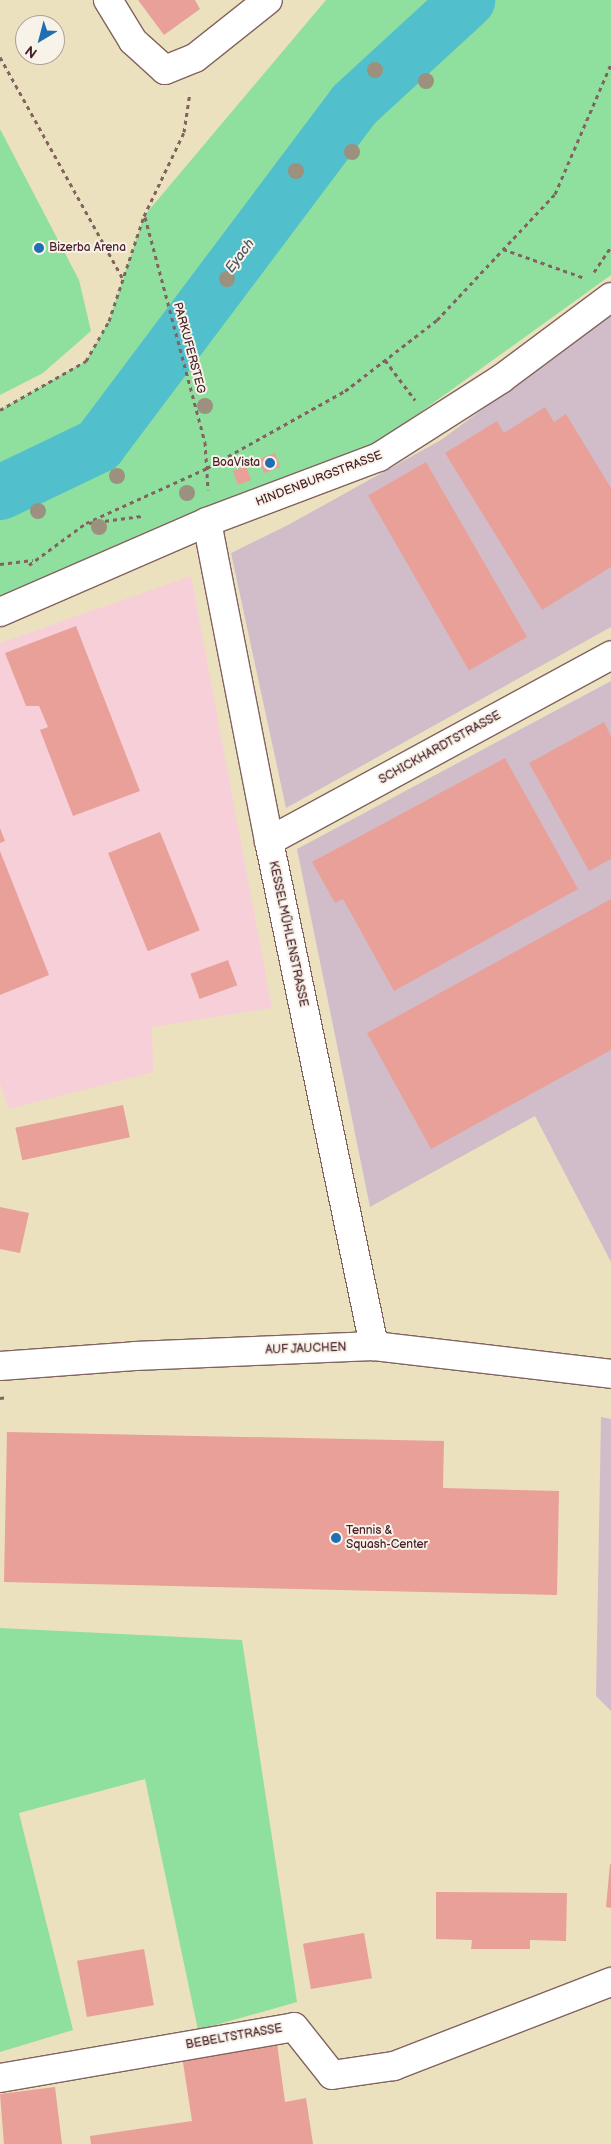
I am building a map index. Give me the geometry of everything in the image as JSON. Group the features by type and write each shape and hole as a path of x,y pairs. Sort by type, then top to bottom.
{"street":[{"path":"108,0 133,41 165,70 195,58 253,4"},
{"name":"HINDENBURGSTRASSE","path":"0,612 207,522 379,457 501,379 611,297"},
{"name":"KESSELMÜHLENSTRASSE","path":"207,522 269,841 374,1346"},
{"name":"SCHICKHARDTSTRASSE","path":"269,841 611,655"},
{"name":"AUF JAUCHEN","path":"0,1366 135,1356 374,1346 611,1374"},
{"name":"BEBELTSTRASSE","path":"0,2078 294,2027 332,2075 394,2066 611,1982"}],"path":[{"path":"0,57 122,277"},
{"path":"0,410 86,361 109,322 122,277 144,216 184,132 195,58"},
{"path":"27,567 86,523 207,468 344,391 437,320 555,194 611,64"},
{"name":"PARKUFERSTEG","path":"144,216 157,258 205,442 208,486"},
{"path":"503,249 582,279 595,271 611,247"},
{"path":"385,360 432,423"},
{"path":"0,564 34,560"}],"shaded area":[{"path":"611,314 611,627 286,808 231,553 288,525 441,440"},
{"path":"191,576 272,1008 152,1027 153,1072 9,1109 0,1083 0,643"},
{"path":"611,681 611,1262 535,1116 370,1207 297,849"},
{"path":"601,1417 611,1419 611,1711 596,1696"}],"green space":[{"path":"326,0 611,0 611,275 372,447 0,596 0,410 86,361 109,321 144,216"},
{"name":"Bizerba Arena","path":"0,129 79,280 91,331 43,373 0,395"},
{"path":"0,1628 242,1640 297,2002 198,2030 145,1779 19,1813 73,2030 0,2052"}],"building":[{"path":"138,0 195,0 200,9 164,35"},
{"path":"545,407 554,422 566,414 611,488 611,567 542,610 445,453 497,421 504,433"},
{"name":"BoaVista","path":"275,453 280,467 264,473 259,459"},
{"path":"426,462 527,637 469,670 368,496"},
{"path":"246,466 251,480 238,485 233,471"},
{"path":"76,626 140,791 73,816 40,730 48,727 39,706 26,706 5,653"},
{"path":"604,722 611,736 611,859 589,871 529,763"},
{"path":"505,758 578,889 394,991 343,899 335,903 312,862"},
{"path":"0,828 5,841 0,843"},
{"path":"160,832 200,930 148,951 108,853"},
{"path":"0,851 49,975 0,995"},
{"path":"611,899 611,1050 431,1149 367,1033"},
{"path":"228,960 237,985 200,999 190,974"},
{"path":"123,1105 130,1137 22,1160 15,1128"},
{"path":"0,1207 29,1213 20,1253 0,1249"},
{"path":"7,1432 444,1441 443,1488 559,1491 557,1595 4,1582"},
{"path":"611,1864 611,1908 606,1907"},
{"path":"436,1892 567,1893 566,1941 530,1940 530,1949 471,1949 472,1940 436,1939"},
{"path":"364,1933 372,1978 311,1989 303,1944"},
{"path":"144,1949 154,2005 87,2017 77,1961"},
{"path":"277,2043 285,2102 306,2098 313,2144 91,2144 90,2136 192,2121 182,2056"},
{"path":"55,2087 62,2144 4,2144 0,2094"}],"waterway":[{"name":"Eyach","path":"0,492 98,445 354,104 467,0"}],"place":[{"name":"Bizerba Arena","path":"39,248"},
{"name":"BoaVista","path":"270,463"},
{"name":"Tennis & Squash-Center","path":"336,1538"}]}
